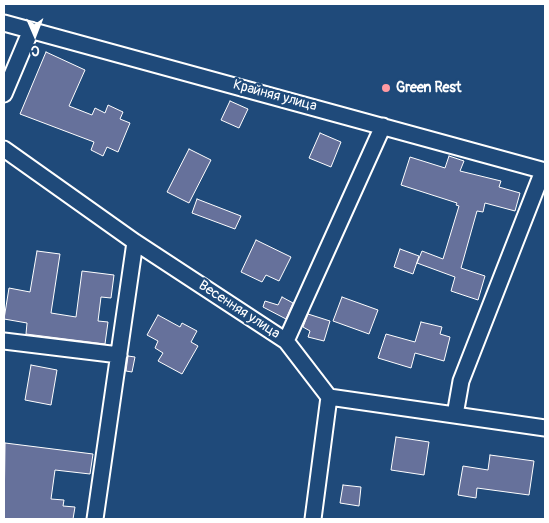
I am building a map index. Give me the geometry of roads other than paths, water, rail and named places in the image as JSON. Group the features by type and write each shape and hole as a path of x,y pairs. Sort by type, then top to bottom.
{"street":[{"name":"Крайняя улица","path":"4,23 544,171"},
{"path":"4,94 31,30"},
{"path":"286,341 383,126"},
{"name":"Весенняя улица","path":"4,148 135,242 286,341 329,397"},
{"path":"455,415 461,381 544,171"},
{"path":"95,519 135,242"},
{"path":"4,341 119,355"},
{"path":"313,519 329,397 545,428"}],"place":[{"name":"Green Rest","path":"386,88"}]}
